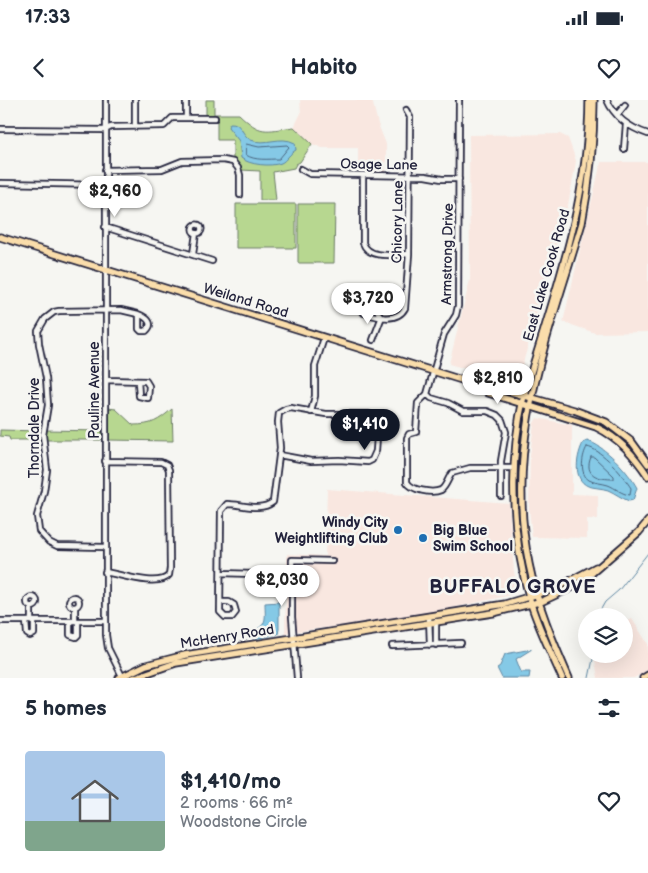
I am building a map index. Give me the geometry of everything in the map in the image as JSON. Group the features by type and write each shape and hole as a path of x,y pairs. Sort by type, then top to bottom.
{"main road":[{"name":"East Lake Cook Road","path":"562,678 530,600 517,537 514,468 522,403 575,222 587,150 589,100"},
{"name":"East Lake Cook Road","path":"569,678 536,595 524,539 521,496 522,460 531,397 583,216 590,178 594,100"},
{"name":"Weiland Road","path":"0,237 433,372 574,410 610,424 632,442 648,464"},
{"name":"Weiland Road","path":"485,387 488,393 596,427 611,434 636,458 648,476"},
{"name":"McHenry Road","path":"133,678 176,663 432,616 530,600 538,602 575,586 640,532 648,521"},
{"name":"McHenry Road","path":"122,677 146,665 170,658 493,613 530,600 536,595 560,586 602,564"},
{"path":"643,678 648,675"}],"street":[{"name":"Pauline Avenue","path":"106,100 106,621 108,648 122,677"},
{"path":"135,100 135,127"},
{"path":"186,100 186,118"},
{"name":"Armstrong Drive","path":"459,100 458,306 456,315 444,334 427,394 418,402 416,432 409,434 407,438 407,477 409,485 416,489 434,491 440,490 445,486 452,473 470,468 514,468"},
{"path":"607,100 626,124 648,134"},
{"path":"617,115 625,105"},
{"name":"Chicory Lane","path":"374,340 382,319 397,316 404,312 406,308 410,254 410,117 406,110"},
{"path":"0,129 105,130 112,127 164,126 172,118 215,118"},
{"path":"624,149 626,124"},
{"path":"105,170 162,169 182,161 223,160 233,162 238,168 240,195"},
{"name":"Osage Lane","path":"301,169 310,174 459,179"},
{"path":"363,176 363,243 365,248 373,253 410,254"},
{"path":"0,183 105,185"},
{"path":"105,227 212,261"},
{"path":"193,254 196,233"},
{"name":"Thorndale Drive","path":"105,547 57,546 49,542 42,535 37,522 47,470 43,434 48,406 46,378 38,330 44,319 54,312 121,310 139,315"},
{"path":"312,412 315,396 315,366 324,338"},
{"path":"106,380 138,381"},
{"path":"427,394 431,398 448,403 463,411 487,411 497,415 502,420 506,432 502,449 500,496"},
{"path":"220,602 220,511 230,504 261,507 268,506 273,502 279,455 279,413 291,408 326,414 365,413 373,416 378,423 376,451 372,460 362,463 339,460 317,462 279,455"},
{"path":"105,461 161,462 167,465 169,470 169,575 163,580 140,580 105,572"},
{"path":"297,678 291,575 292,560 332,561"},
{"path":"221,573 291,575"},
{"path":"30,621 31,606"},
{"path":"74,621 75,607"},
{"path":"432,616 433,645"},
{"path":"0,621 106,621"},
{"path":"392,646 461,642"}],"shaded area":[{"path":"300,100 372,100 378,124 386,144 386,174 358,174 358,148 322,148 312,144 294,127 301,113"},
{"path":"560,134 568,138 576,161 573,179 568,205 517,384 449,364 470,280 469,135"},
{"path":"601,162 648,162 648,332 595,333 563,322"},
{"path":"537,418 572,425 572,494 598,495 598,519 587,519 587,538 532,537 529,508 530,456 534,423"},
{"path":"327,489 509,503 514,572 518,589 516,594 429,613 285,633 287,554 325,556"},
{"path":"633,621 648,644 648,670 634,678 598,678 596,663 633,663"}],"green space":[{"path":"206,100 214,100 214,114 239,114 246,121 264,130 294,127 312,144 294,168 273,172 276,200 260,200 260,171 241,170 233,161 233,140 217,140 217,117 206,116"},
{"path":"236,204 296,204 296,248 236,248"},
{"path":"298,204 335,204 334,263 298,263"},
{"path":"108,408 116,409 133,425 154,422 172,409 173,441 108,440"},
{"path":"0,430 40,431 40,440 10,440 9,437 0,436"},
{"path":"45,430 102,431 101,440 45,440"}],"water":[{"path":"230,123 237,125 251,140 257,142 289,141 295,143 296,150 283,162 277,164 260,165 249,162 241,158 239,141 228,127"},
{"path":"587,441 608,453 628,474 637,488 633,500 629,501 608,490 588,486 583,483 577,466 583,443"},
{"path":"279,602 278,634 254,639 254,630 262,626 265,620 265,603"},
{"path":"532,649 516,659 521,672 530,672 529,678 502,678 497,668 500,666 505,654"}],"waterway":[{"path":"602,608 605,602 619,590 648,553"},
{"path":"589,678 592,663"}],"place":[{"name":"Windy City Weightlifting Club","path":"398,530"},
{"name":"Big Blue Swim School","path":"423,538"}],"district":[{"name":"BUFFALO GROVE","path":"513,586"}]}
